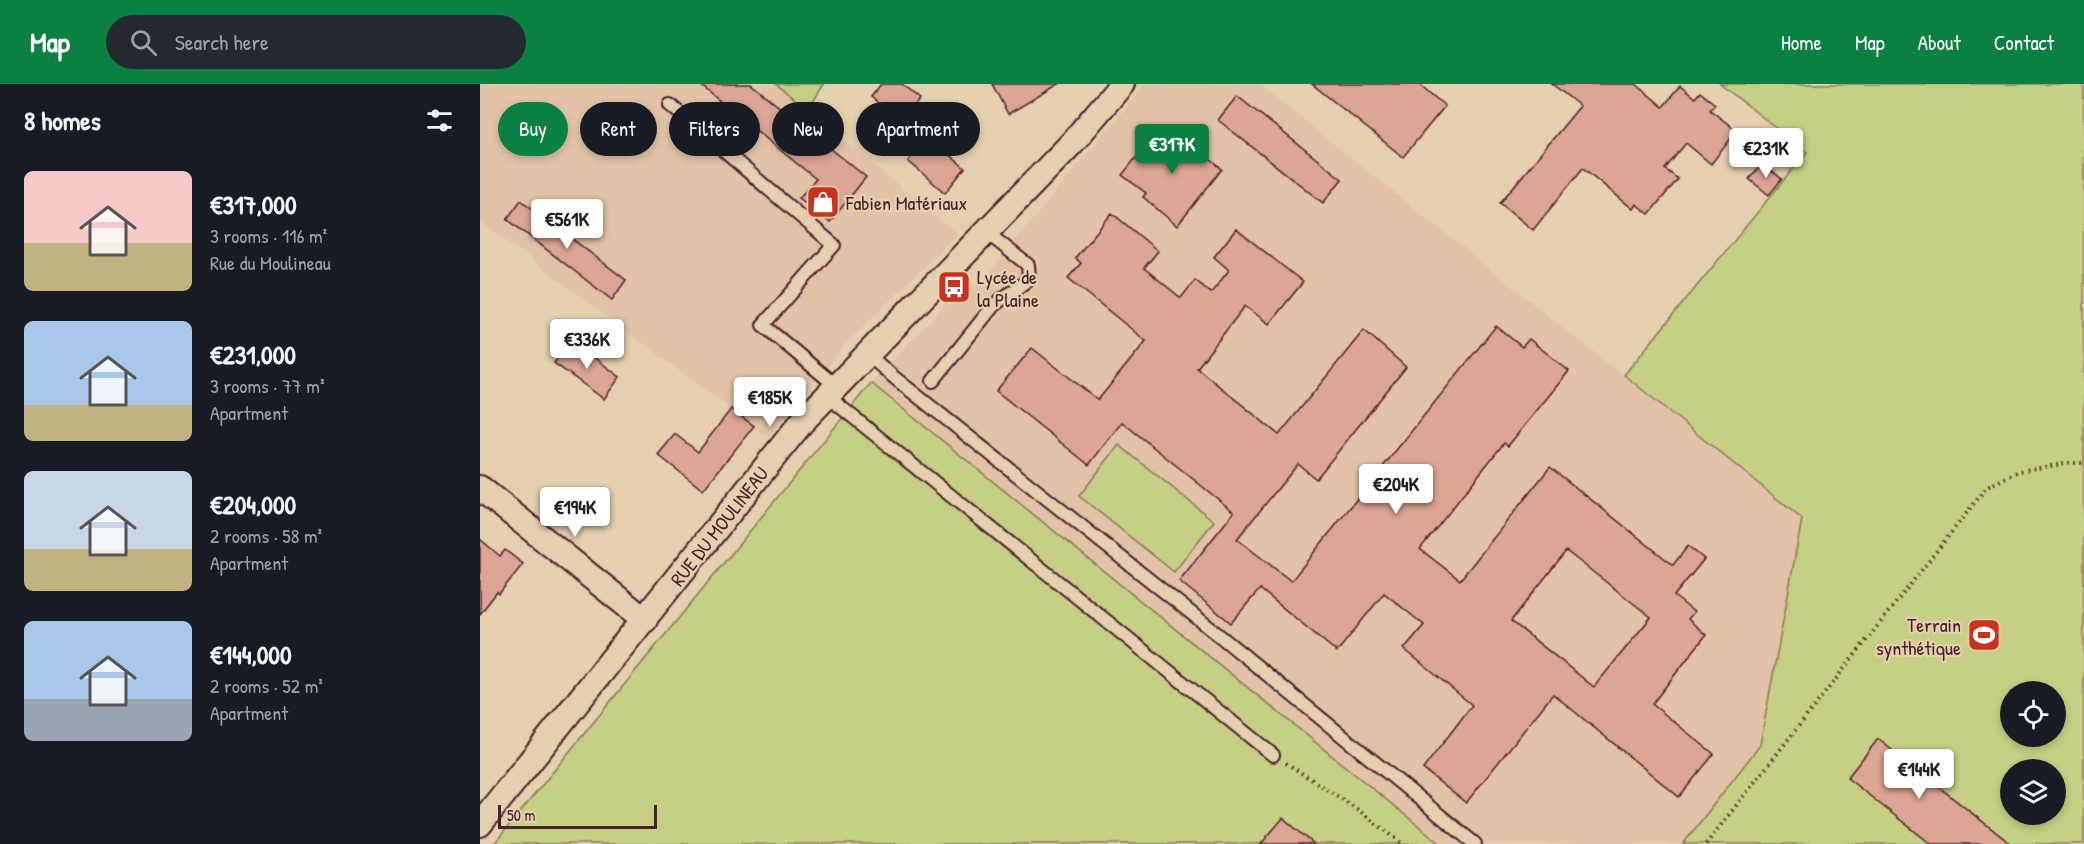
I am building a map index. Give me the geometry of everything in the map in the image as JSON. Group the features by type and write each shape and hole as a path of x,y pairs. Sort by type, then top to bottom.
{"street":[{"name":"RUE DU MOULINEAU","path":"483,813 645,620 801,423 1071,144 1122,84"},
{"path":"480,488 645,620"}],"lane":[{"path":"730,156 834,244 763,325 832,391 1273,755"},
{"path":"933,381 994,305 1029,279 1028,265 986,232"},
{"path":"867,354 1206,624 1475,844"}],"path":[{"path":"1706,844 1987,487 2019,471 2084,463"},
{"path":"1273,755 1357,809 1403,844"}],"shaded area":[{"path":"480,84 776,84 798,102 772,102 772,156 844,156 844,140 856,150 856,156 863,156 957,234 847,343 768,437 480,221"},
{"path":"1145,84 1259,84 1802,519 1760,745 1683,844 1441,844 871,383 968,281 977,287"}],"green space":[{"path":"776,84 824,84 813,102 798,102"},
{"path":"1720,84 2084,84 2084,844 1683,844 1760,745 1802,519 1624,375 1807,152"},
{"path":"871,383 1441,844 494,844"},
{"path":"1119,445 1214,521 1174,572 1079,496"}],"building":[{"path":"699,84 751,84 773,102 772,143 760,134 760,102 721,102"},
{"path":"881,84 902,84 920,99 918,102 877,102 871,97"},
{"path":"992,84 1059,84 1008,114"},
{"path":"1312,84 1419,84 1445,106 1403,157"},
{"path":"1552,84 1636,84 1663,107 1680,86 1695,98 1700,92 1715,104 1710,110 1737,131 1711,164 1686,143 1665,169 1678,179 1649,214 1636,204 1633,209 1583,168 1533,230 1500,203 1580,106"},
{"path":"1237,96 1342,179 1323,203 1218,120"},
{"path":"1160,128 1185,147 1189,142 1222,169 1177,226 1143,197 1146,193 1122,175"},
{"path":"788,156 840,156 866,177 830,222 799,198 816,179"},
{"path":"912,156 951,156 965,168 945,193 908,161"},
{"path":"1762,164 1782,179 1769,195 1749,179"},
{"path":"521,200 626,280 612,300 507,219"},
{"path":"1112,213 1158,251 1144,268 1181,298 1195,280 1211,293 1229,270 1214,257 1236,229 1303,282 1269,324 1245,306 1197,368 1279,435 1364,330 1406,367 1316,479 1298,464 1237,539 1291,581 1496,326 1522,347 1529,339 1569,371 1508,446 1504,443 1420,549 1460,580 1550,467 1673,565 1688,546 1704,559 1674,596 1694,612 1688,619 1706,635 1652,704 1714,754 1679,797 1553,694 1466,803 1423,769 1472,705 1404,649 1424,625 1384,593 1337,652 1260,589 1231,623 1179,581 1234,512 1122,422 1089,465 996,391 1032,348 1098,400 1146,341 1068,278 1081,263 1075,258","holes":["1566,551 1651,617 1594,687 1511,621"]},
{"path":"571,340 620,377 604,399 554,363"},
{"path":"731,409 754,426 703,490 658,455 675,434 698,452"},
{"path":"480,539 500,556 505,550 523,564 480,614"},
{"path":"1878,739 2011,844 1931,844 1847,778"},
{"path":"1283,818 1314,844 1261,844"}],"place":[{"name":"Fabien Matériaux","path":"823,202"},
{"name":"Lycée de la Plaine","path":"954,287"},
{"name":"Terrain synthétique","path":"1984,635"}]}
